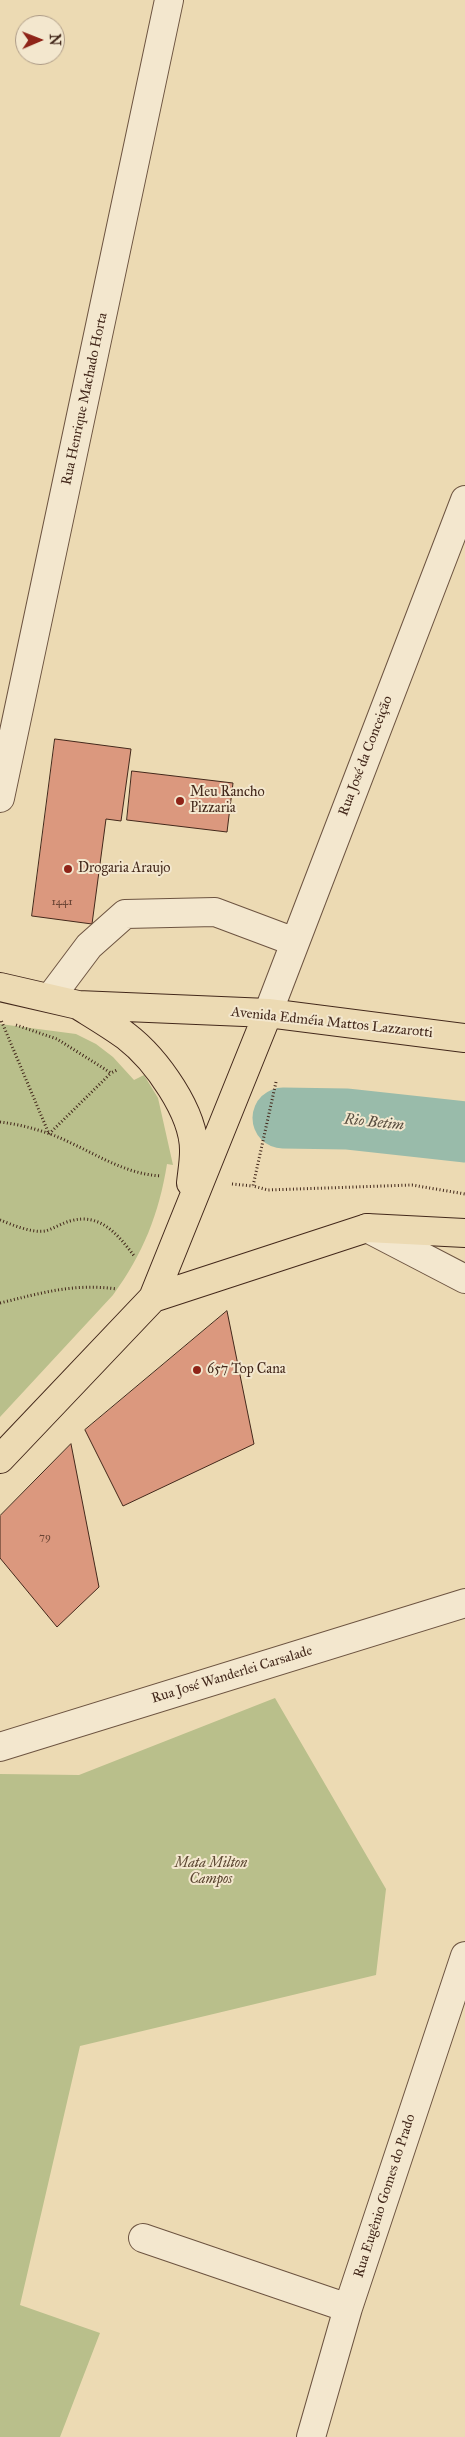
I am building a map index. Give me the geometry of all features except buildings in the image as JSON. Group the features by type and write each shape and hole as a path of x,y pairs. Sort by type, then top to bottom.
{"main road":[{"path":"0,987 78,1005 127,1037 142,1051 175,1094 189,1126 194,1151 193,1189"},
{"name":"Avenida Edméia Mattos Lazzarotti","path":"78,1005 268,1012 465,1038"},
{"path":"0,1459 153,1298 193,1189 268,1012"},
{"path":"153,1298 367,1228 465,1233"}],"street":[{"name":"Rua Henrique Machado Horta","path":"0,798 169,0"},
{"name":"Rua José da Conceição","path":"268,1012 465,500"},
{"path":"50,998 89,946 125,914 215,912 295,942"},
{"path":"367,1228 465,1279"},
{"name":"Rua José Wanderlei Carsalade","path":"0,1748 465,1602"},
{"name":"Rua Eugênio Gomes do Prado","path":"311,2437 348,2308 465,1956"},
{"path":"143,2238 348,2308"}],"path":[{"path":"2,1020 50,1134"},
{"path":"50,1134 111,1073"},
{"path":"253,1186 278,1073"},
{"path":"0,1122 17,1124 50,1134 118,1167 141,1175 174,1177 193,1189 253,1186 268,1190 412,1185 465,1194"},
{"path":"0,1220 18,1227 44,1231 71,1221 84,1219 100,1222 116,1232 140,1264"},
{"path":"0,1303 63,1288 96,1286 125,1290 153,1298"}],"green space":[{"path":"0,1024 76,1034 96,1044 113,1057 134,1080 144,1075 158,1098 173,1165 167,1164 154,1217 141,1249 124,1280 113,1295 0,1417"},
{"name":"Mata Milton Campos","path":"275,1698 386,1889 376,1975 80,2046 20,2305 100,2333 60,2437 0,2437 0,1774 79,1775"}],"waterway":[{"name":"Rio Betim","path":"283,1118 347,1119 465,1132"}],"place":[{"name":"Meu Rancho Pizzaria","path":"180,801"},
{"name":"Drogaria Araujo","path":"68,869"},
{"name":"657 Top Cana","path":"197,1370"}]}
